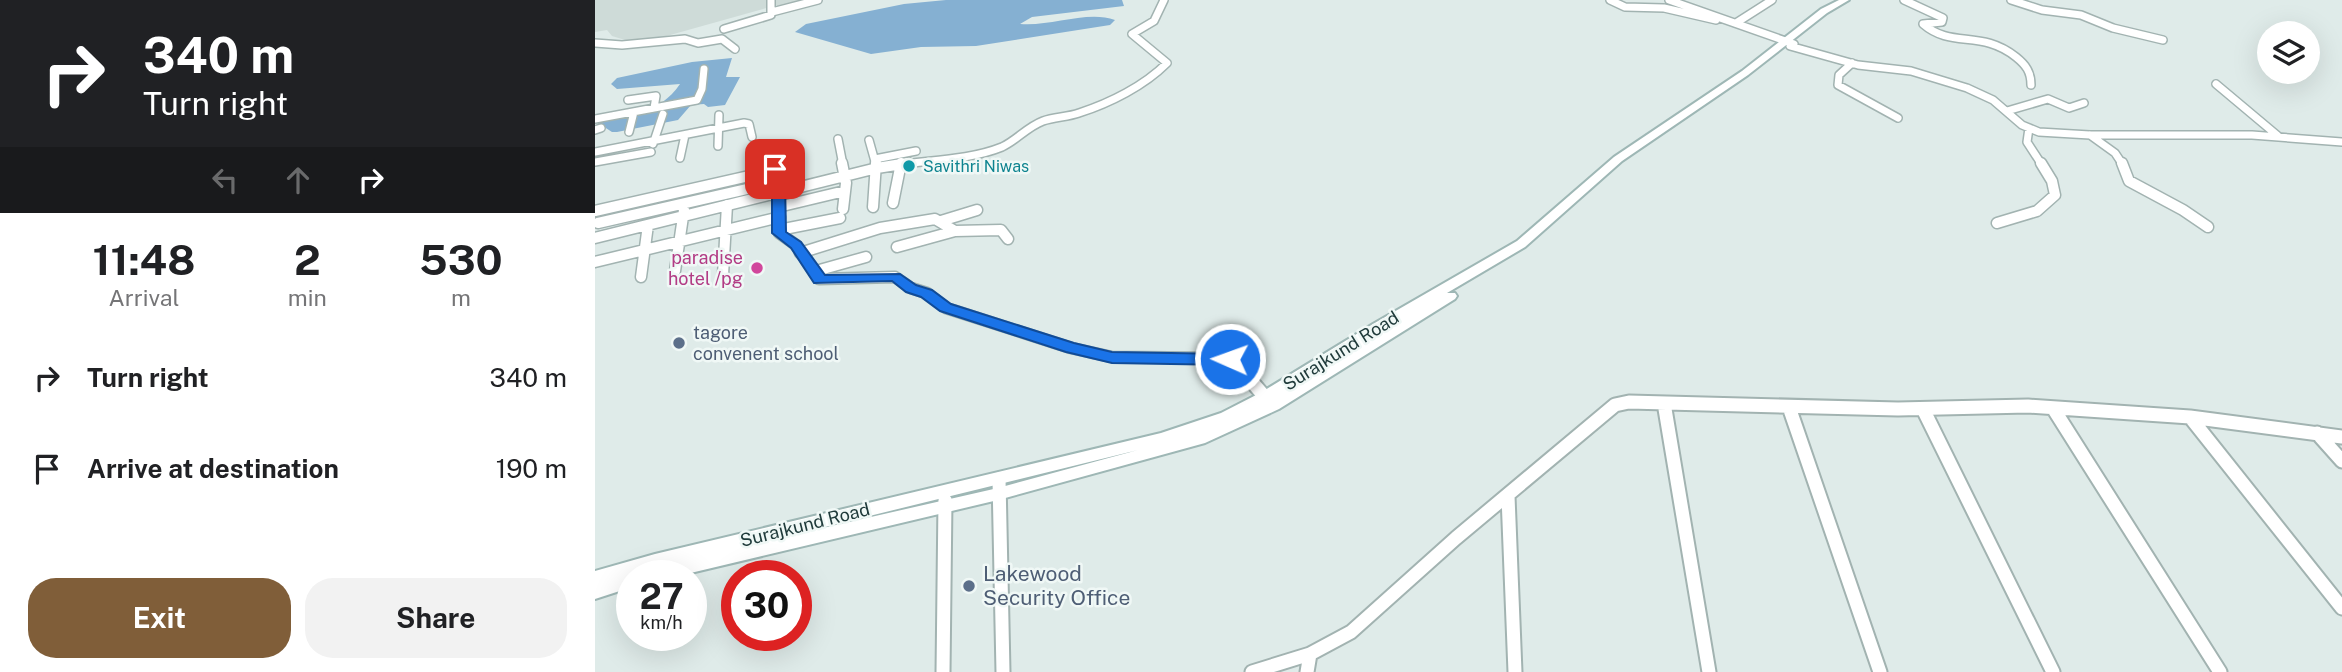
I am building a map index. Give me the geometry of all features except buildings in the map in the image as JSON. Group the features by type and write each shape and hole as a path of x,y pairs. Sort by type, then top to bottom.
{"main road":[{"name":"Surajkund Road","path":"595,579 655,561 999,487 1199,439 1274,405 1526,250 1637,155 1791,42 1824,11 1845,0"},
{"name":"Surajkund Road","path":"999,487 1183,432 1226,416 1265,397 1378,327 1521,244 1618,159 1836,11 1857,0"},
{"name":"Surajkund Road","path":"707,560 945,498"},
{"path":"595,590 616,584"}],"street":[{"path":"771,0 772,12"},
{"path":"724,29 818,0"},
{"path":"876,163 901,163 992,150 1013,141 1031,126 1053,118 1078,114 1144,83 1163,70 1167,63 1132,34 1154,21 1164,0"},
{"path":"1610,0 1616,6 1660,7 1697,19 1740,21 1772,0"},
{"path":"1669,0 1726,20"},
{"path":"1677,0 1740,21"},
{"path":"1687,0 1852,64 1911,71 1981,93 2029,128 2049,134 2278,136 2342,142"},
{"path":"1904,0 1942,17 1942,22 1923,24 1940,35 1951,39 1989,41 2000,45 2029,69 2032,75 2031,85"},
{"path":"2011,0 2046,11 2081,15 2113,28 2163,40"},
{"path":"595,48 599,43 622,45 685,39 698,43 724,40 735,50"},
{"path":"1852,64 1839,75 1838,85 1855,97 1898,118"},
{"path":"595,119 699,99 704,69"},
{"path":"2216,84 2278,136"},
{"path":"628,100 656,96 654,108"},
{"path":"2007,111 2046,100 2069,108 2084,103"},
{"path":"628,132 634,112"},
{"path":"595,162 650,155 663,114"},
{"path":"718,146 719,115"},
{"path":"595,152 748,123 752,137"},
{"path":"1997,223 2031,214 2049,204 2055,195 2052,181 2025,138 2029,128"},
{"path":"680,158 685,135"},
{"path":"2090,135 2119,158 2123,165 2123,174 2129,181 2208,227"},
{"path":"779,230 841,213 846,176 838,139"},
{"path":"869,140 876,163 873,207"},
{"path":"916,152 876,163 846,176 778,187 737,192 596,228 596,211 775,169 778,187 779,230 781,236 796,245 819,279 825,281 895,277 911,288 927,293 946,308 1071,348 1112,357 1227,358 1234,361 1265,397"},
{"path":"893,203 901,163"},
{"path":"723,275 726,230 737,192 736,178"},
{"path":"595,238 732,204 778,187"},
{"path":"675,271 684,215 684,190"},
{"path":"595,262 726,230 845,191"},
{"path":"941,221 977,210"},
{"path":"800,253 880,228 935,219 955,231"},
{"path":"641,277 648,225"},
{"path":"897,247 955,231 1001,230 1008,239"},
{"path":"816,271 866,257"},
{"path":"1252,672 1310,654 1351,632 1615,405 1629,402 1923,409 2053,408 2190,416 2342,437"},
{"path":"1664,404 1709,672"},
{"path":"1789,407 1880,672"},
{"path":"2053,408 2220,672"},
{"path":"1923,409 2053,672"},
{"path":"2190,416 2342,608"},
{"path":"2317,433 2342,461"},
{"path":"999,487 1003,672"},
{"path":"1508,496 1515,672"},
{"path":"943,672 945,498"},
{"path":"1307,672 1310,654"}],"shaded area":[{"path":"595,0 822,0 777,12 777,5 638,44 612,36 607,30 595,32"}],"water":[{"path":"946,0 1122,0 1124,6 1032,17 1020,24 1104,17 1115,20 1110,25 976,46 921,47 871,54 795,32 806,24 904,4"},
{"path":"732,58 726,77 740,77 725,105 691,105 678,120 617,132 612,132 595,121 653,107 663,102 680,84 617,89 611,84 617,78 692,62"}],"place":[{"name":"Savithri Niwas","path":"909,166"},
{"name":"paradise hotel /pg","path":"757,268"},
{"name":"tagore convenent school","path":"679,343"},
{"name":"Lakewood Security Office","path":"969,586"}],"route":[{"path":"775,169 778,182 779,233 796,245 819,279 825,281 895,277 911,288 927,293 946,308 1071,348 1112,357 1230,359"}]}
